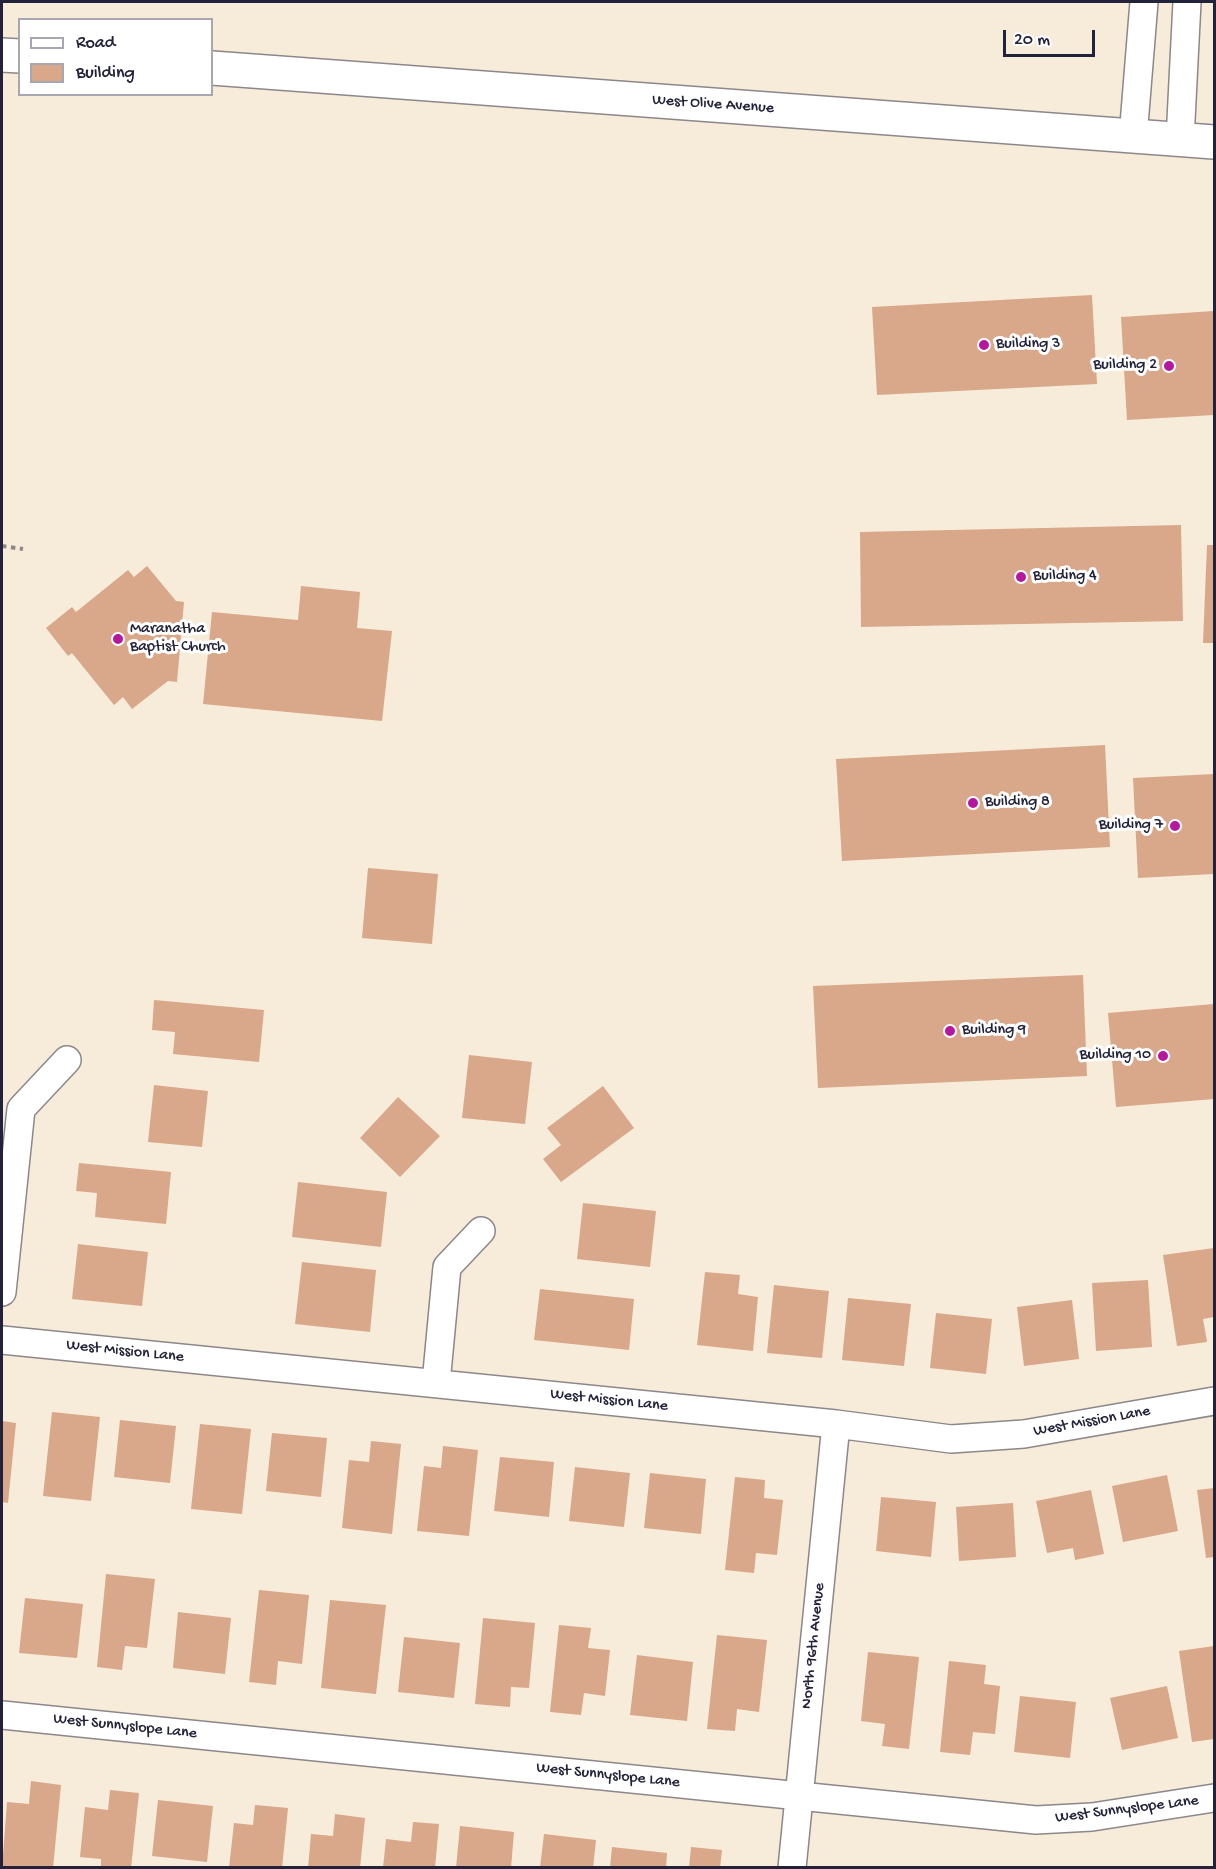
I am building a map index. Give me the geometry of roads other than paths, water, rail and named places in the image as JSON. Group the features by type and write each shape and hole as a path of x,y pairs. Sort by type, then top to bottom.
{"main road":[{"path":"2,55 18,56"},
{"name":"West Olive Avenue","path":"213,69 1215,142"}],"street":[{"path":"1133,137 1144,2"},
{"path":"1180,140 1187,2"},
{"path":"2,1292 21,1109 67,1060"},
{"path":"436,1383 447,1267 481,1231"},
{"name":"West Mission Lane","path":"2,1340 836,1424 951,1439 1024,1434 1215,1401"},
{"name":"North 96th Avenue","path":"792,1868 836,1424"},
{"name":"West Sunnyslope Lane","path":"2,1715 1062,1821 1215,1798"}],"place":[{"name":"Building 3","path":"984,345"},
{"name":"Building 2","path":"1169,366"},
{"name":"Building 4","path":"1021,577"},
{"name":"Maranatha Baptist Church","path":"118,639"},
{"name":"Building 8","path":"973,803"},
{"name":"Building 7","path":"1175,826"},
{"name":"Building 9","path":"950,1031"},
{"name":"Building 10","path":"1163,1056"}]}
